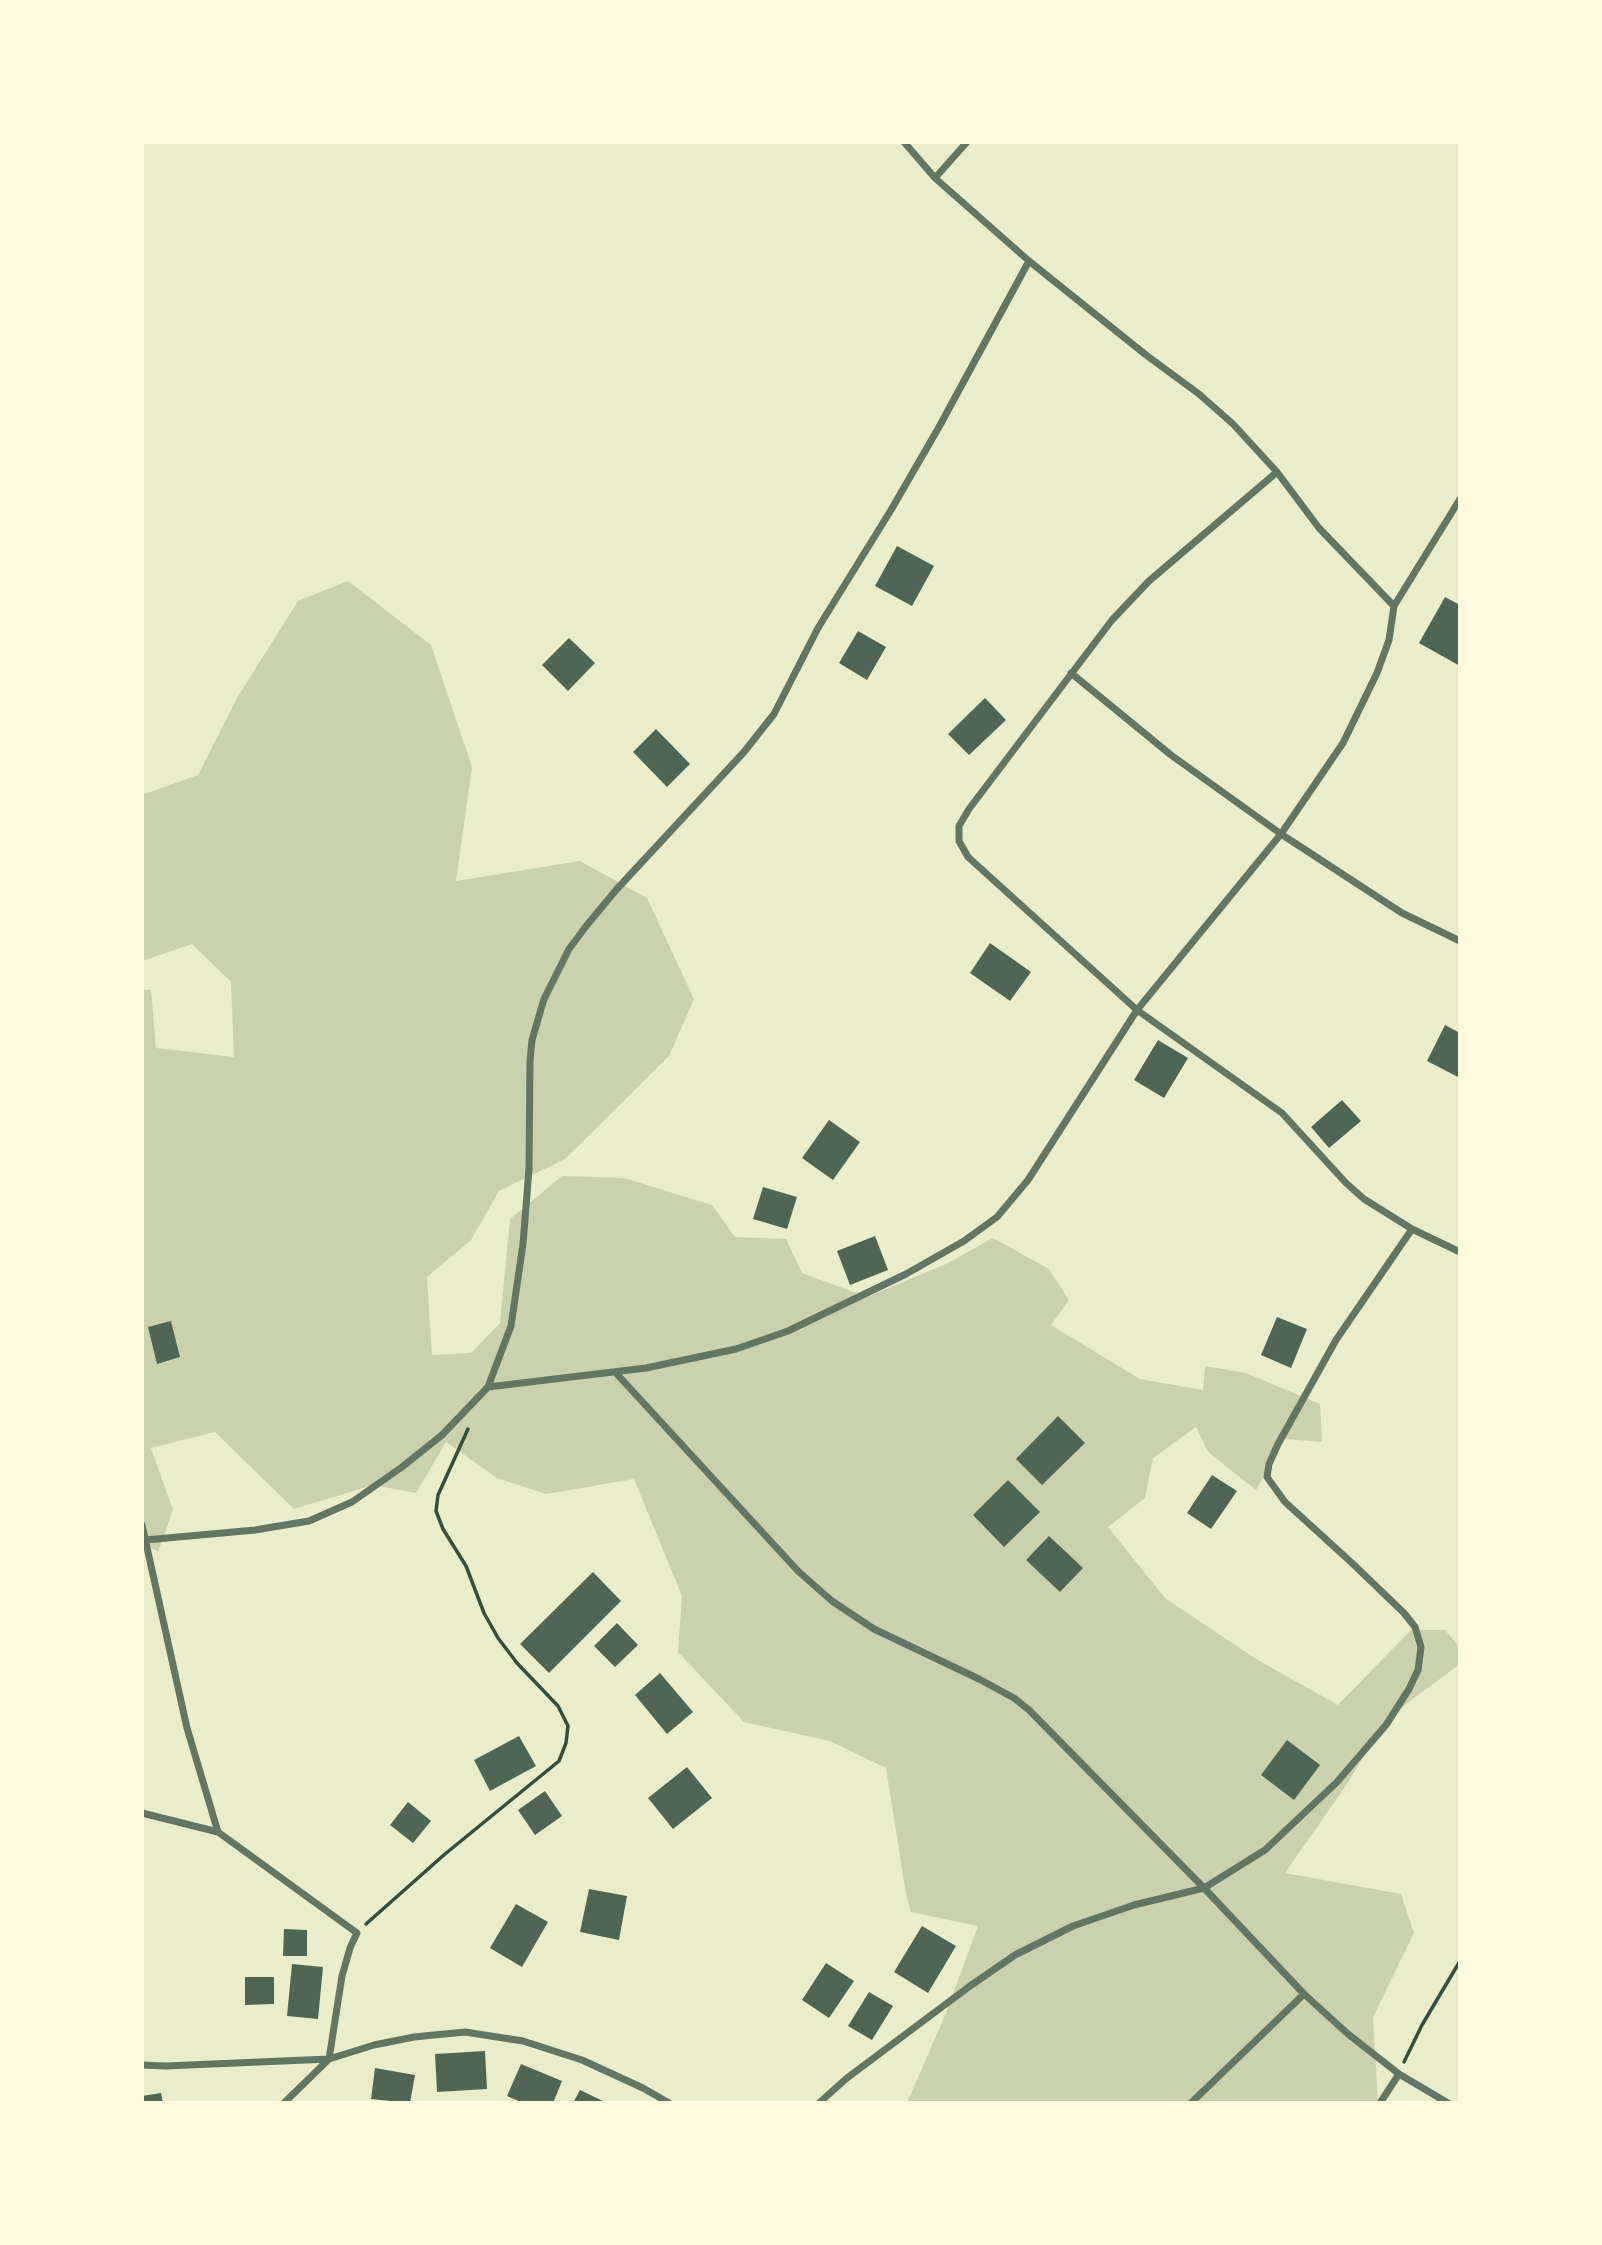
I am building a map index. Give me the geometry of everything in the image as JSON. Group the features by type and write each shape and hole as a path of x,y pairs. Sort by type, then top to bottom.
{"street":[{"path":"904,142 935,178 1029,261 1199,394 1233,424 1277,472 1319,528 1394,606"},
{"path":"935,178 967,142"},
{"path":"145,1540 255,1530 309,1521 352,1502 442,1435 488,1387 511,1326 523,1244 529,1169 530,1061 532,1040 544,999 569,949 587,925 744,752 774,714 818,628 912,475 1029,261"},
{"path":"1277,472 1149,581 1112,620 969,809 959,826 958,841 968,857 1137,1010 1269,1103 1296,1126 1346,1183 1364,1199 1412,1229 1460,1252"},
{"path":"488,1387 646,1368 736,1349 788,1331 906,1274 964,1241 997,1217 1028,1180 1137,1010 1281,834 1343,743 1363,705 1389,640 1394,606 1460,499"},
{"path":"1071,673 1171,755 1281,834 1402,913 1460,941"},
{"path":"819,2103 847,2078 1015,1955 1085,1922 1134,1905 1204,1888 1265,1850 1337,1782 1386,1725 1418,1670 1422,1647 1415,1627 1352,1563 1285,1502 1267,1477 1269,1464 1278,1444 1336,1340 1412,1229"},
{"path":"615,1372 806,1578 832,1601 874,1629 1014,1698 1049,1728 1304,1994 1348,2034 1399,2074 1448,2103"},
{"path":"142,1525 187,1728 218,1832"},
{"path":"142,1813 218,1832 357,1933 342,1976 329,2059 284,2103"},
{"path":"1191,2103 1304,1994"},
{"path":"142,2065 329,2059 374,2045 414,2037 466,2032 523,2041 582,2060 669,2103"},
{"path":"1380,2103 1399,2074"}],"path":[{"path":"357,1933 445,1854 559,1760 566,1743 568,1726 558,1706 517,1663 498,1638 484,1613 466,1566 443,1529 436,1511 438,1495 469,1427"},
{"path":"1399,2074 1422,2025 1460,1961"}],"green space":[{"path":"348,581 431,645 472,767 456,881 580,861 647,898 694,999 669,1056 565,1159 499,1191 471,1240 427,1277 432,1355 471,1353 500,1323 510,1219 562,1176 624,1178 712,1205 735,1237 786,1239 802,1273 867,1297 946,1264 993,1238 1049,1269 1069,1300 1051,1325 1140,1379 1203,1390 1205,1366 1246,1373 1320,1404 1322,1442 1285,1439 1256,1490 1208,1452 1196,1427 1153,1458 1145,1498 1108,1527 1165,1598 1256,1659 1338,1705 1411,1630 1445,1630 1460,1648 1460,1664 1386,1719 1347,1784 1285,1873 1401,1894 1414,1933 1373,2017 1378,2103 907,2103 946,2013 978,1926 911,1912 886,1768 830,1741 744,1722 678,1652 682,1596 634,1479 546,1494 497,1478 446,1442 416,1493 373,1485 294,1509 215,1432 151,1448 173,1510 158,1552 142,1542 142,990 151,990 156,1048 234,1057 231,982 192,944 142,961 142,795 198,775 237,698 298,601"}],"building":[{"path":"897,546 934,566 912,606 875,586"},
{"path":"1445,597 1460,605 1460,666 1419,643"},
{"path":"858,631 886,647 867,680 839,663"},
{"path":"569,638 595,663 568,691 542,665"},
{"path":"985,698 1006,720 969,755 948,734"},
{"path":"656,729 690,764 667,787 633,752"},
{"path":"990,943 1031,972 1010,1001 970,973"},
{"path":"1445,1025 1460,1033 1460,1078 1427,1061"},
{"path":"1158,1040 1188,1058 1164,1098 1134,1080"},
{"path":"1342,1100 1361,1121 1329,1148 1311,1127"},
{"path":"829,1120 860,1142 833,1180 802,1158"},
{"path":"763,1187 797,1197 787,1229 753,1219"},
{"path":"875,1236 888,1270 850,1285 837,1251"},
{"path":"1277,1317 1307,1329 1291,1368 1261,1355"},
{"path":"171,1321 180,1357 157,1364 148,1327"},
{"path":"1058,1416 1085,1443 1042,1485 1016,1459"},
{"path":"1212,1475 1237,1491 1211,1529 1187,1513"},
{"path":"1008,1480 1040,1512 1004,1547 973,1515"},
{"path":"1049,1536 1083,1568 1060,1592 1026,1560"},
{"path":"593,1572 621,1601 549,1673 520,1644"},
{"path":"617,1623 638,1645 615,1667 594,1646"},
{"path":"660,1673 693,1712 667,1734 635,1695"},
{"path":"519,1736 536,1766 490,1791 474,1760"},
{"path":"1287,1740 1320,1765 1294,1800 1261,1775"},
{"path":"687,1767 712,1798 673,1829 648,1798"},
{"path":"545,1791 562,1816 535,1835 518,1810"},
{"path":"408,1802 431,1821 413,1843 390,1825"},
{"path":"589,1889 627,1896 619,1940 580,1932"},
{"path":"516,1904 548,1922 522,1967 490,1948"},
{"path":"922,1926 956,1946 928,1993 894,1972"},
{"path":"284,1929 307,1930 307,1956 283,1956"},
{"path":"826,1963 854,1981 829,2018 802,2000"},
{"path":"292,1964 323,1967 318,2019 287,2016"},
{"path":"245,1977 274,1977 274,2004 245,2005"},
{"path":"869,1992 893,2006 872,2040 848,2026"},
{"path":"485,2051 487,2089 437,2092 435,2054"},
{"path":"521,2064 562,2081 553,2103 523,2103 507,2096"},
{"path":"375,2068 415,2075 410,2103 371,2099"},
{"path":"580,2090 607,2103 573,2103"},
{"path":"161,2093 163,2103 142,2103 142,2096"}]}
